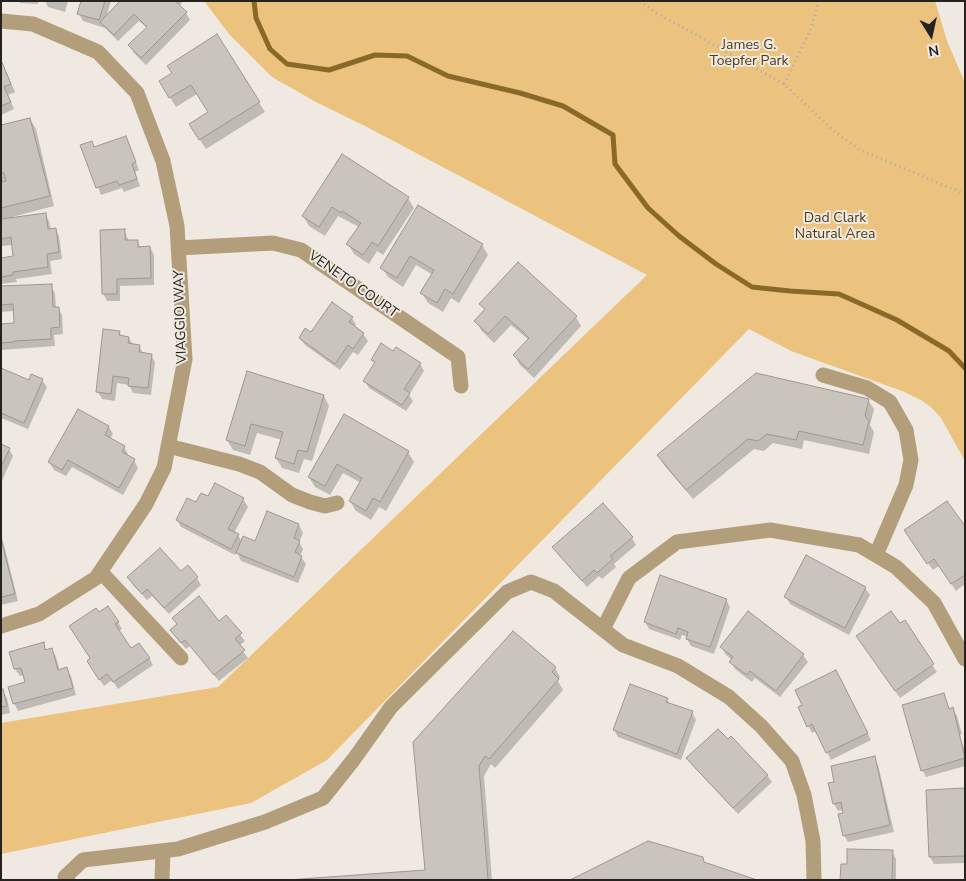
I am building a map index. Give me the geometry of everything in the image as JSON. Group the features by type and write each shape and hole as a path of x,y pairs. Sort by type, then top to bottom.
{"street":[{"name":"VIAGGIO WAY","path":"1,21 33,24 98,52 137,93 163,161 177,226 185,359 164,468 146,504 101,572 96,578 39,614 1,626"},
{"name":"VENETO COURT","path":"178,248 273,243 301,250 458,357 461,386"},
{"path":"823,375 867,388 890,402 906,430 911,460 906,486 876,555"},
{"path":"168,446 239,464 260,472 292,495 310,502 325,506 336,503"},
{"path":"603,629 629,578 677,542 770,530 859,545 896,567 934,603 965,659"},
{"path":"101,572 181,658"},
{"path":"68,880 66,878 83,860 178,849 265,822 323,798 391,707 507,592 531,582 554,591 623,645 678,666 729,697 762,726 792,761 804,795 813,841 814,880"},
{"path":"162,880 163,851"}],"path":[{"path":"640,1 655,12 784,84 835,132 860,150 931,178 965,194"},
{"path":"784,84 811,29 818,1"}],"green space":[{"path":"204,1 935,1 947,41 965,83 965,461 941,418 931,407 919,399 902,391 791,351 749,329 327,760 251,803 1,854 1,723 218,687 647,275 316,102 272,77 229,34"}],"building":[{"path":"81,1 105,1 99,20 77,14"},
{"path":"120,1 175,1 187,12 141,58 128,45 147,27 134,14 114,35 100,22"},
{"path":"217,34 260,102 199,140 189,124 208,112 191,85 169,98 159,81 172,73 167,66"},
{"path":"1,60 11,84 4,87 11,102 1,106"},
{"path":"30,118 50,196 1,208 1,182 6,181 4,173 1,173 1,125"},
{"path":"126,136 136,162 132,164 137,179 119,185 117,181 96,188 80,145 92,141 94,147"},
{"path":"342,154 409,197 378,246 372,242 363,255 346,244 361,223 332,207 319,227 302,216"},
{"path":"418,205 483,244 453,294 445,289 437,303 420,293 434,270 410,256 397,278 380,268"},
{"path":"46,213 48,229 56,228 59,252 47,254 48,267 13,272 13,275 1,277 1,258 13,256 11,237 1,239 1,219"},
{"path":"125,229 125,240 138,240 138,247 150,246 151,278 117,279 117,294 102,294 100,230"},
{"path":"518,262 577,316 528,369 513,355 529,338 520,329 505,316 488,334 474,321 485,309 479,304"},
{"path":"52,284 53,307 59,307 60,327 51,328 51,339 1,343 1,324 14,323 13,304 1,305 1,286"},
{"path":"332,302 353,317 349,322 364,333 353,349 348,345 335,364 299,338 305,328 311,332"},
{"path":"103,329 120,331 119,335 129,337 128,343 140,345 139,352 152,354 148,388 128,386 129,378 113,376 111,394 96,392"},
{"path":"381,343 393,351 396,347 421,363 404,389 410,393 402,405 363,381 375,362 371,360"},
{"path":"1,368 29,380 31,374 43,379 24,423 1,413"},
{"path":"247,371 324,395 307,452 298,450 294,464 275,458 283,432 251,424 245,446 226,440"},
{"path":"756,373 869,399 865,416 869,421 863,445 799,431 796,440 767,434 758,441 748,439 686,490 657,455"},
{"path":"78,409 109,426 105,435 125,446 122,452 135,459 119,488 68,460 62,470 48,462"},
{"path":"344,414 409,451 380,502 373,498 366,511 349,501 362,478 337,464 325,486 308,477"},
{"path":"1,444 10,448 1,467"},
{"path":"215,483 244,498 228,529 239,534 231,549 176,520 187,498 196,502 201,493 208,496"},
{"path":"947,501 965,526 965,575 951,584 934,559 927,564 904,530"},
{"path":"603,503 633,537 610,556 613,559 597,573 594,570 582,581 552,547"},
{"path":"267,511 299,524 294,538 300,541 295,552 302,556 294,577 236,553 243,536 255,541"},
{"path":"1,539 15,594 1,597"},
{"path":"160,548 181,571 188,565 198,577 164,608 147,589 142,594 127,577"},
{"path":"806,555 866,587 845,628 784,597"},
{"path":"660,575 727,599 710,647 686,639 688,632 678,628 676,634 644,622"},
{"path":"199,596 219,621 226,615 242,633 235,639 245,650 214,675 185,640 181,643 170,630 177,624 172,618"},
{"path":"108,606 119,622 115,624 131,648 139,643 150,658 113,682 107,674 99,680 87,661 90,658 69,626 96,608 99,612"},
{"path":"748,611 804,654 776,691 750,671 747,675 729,662 733,657 720,647"},
{"path":"891,611 900,623 905,620 934,664 895,691 856,636"},
{"path":"513,631 556,667 552,672 559,679 489,759 485,756 479,766 488,880 287,880 425,870 413,742"},
{"path":"44,642 45,650 52,648 58,670 67,667 73,688 13,704 8,687 25,682 21,668 14,669 9,652"},
{"path":"836,670 868,733 826,753 812,724 807,727 798,707 802,705 795,690"},
{"path":"630,684 668,698 666,702 693,711 677,754 613,730"},
{"path":"3,689 7,706 1,707 1,690"},
{"path":"944,693 949,709 953,707 965,758 921,771 902,705"},
{"path":"718,729 728,739 731,736 768,775 733,808 686,758"},
{"path":"875,756 890,825 843,836 838,814 843,813 841,802 833,804 828,783 834,782 831,766"},
{"path":"965,788 965,856 929,857 926,790"},
{"path":"648,841 703,857 704,862 757,880 570,880"},
{"path":"847,849 893,850 892,880 840,880 841,864 847,864"}],"waterway":[{"path":"254,1 256,18 270,49 287,64 329,70 375,55 407,56 448,76 520,93 563,106 613,135 615,164 648,208 679,236 716,264 752,287 839,294 897,320 949,351 965,368"}],"park label":[{"name":"James G. Toepfer Park","path":"749,54"},
{"name":"Dad Clark Natural Area","path":"835,227"}]}
